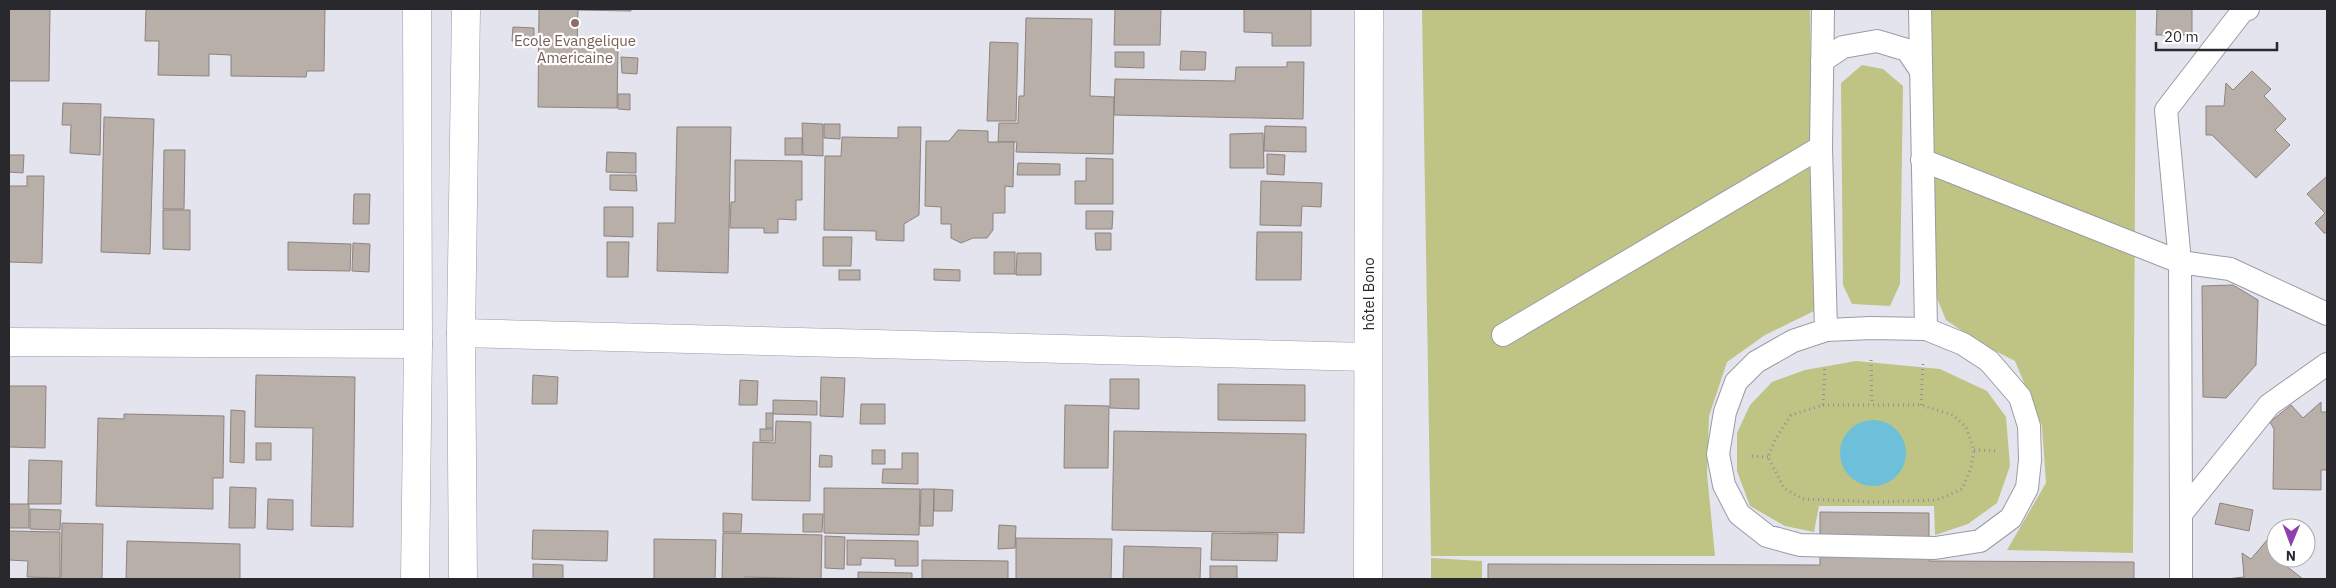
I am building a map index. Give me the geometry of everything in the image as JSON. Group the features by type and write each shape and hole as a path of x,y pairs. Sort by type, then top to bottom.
{"street":[{"path":"415,579 418,344 416,9"},
{"path":"463,579 461,333 466,9"},
{"name":"hôtel Bono","path":"1368,579 1369,9"},
{"path":"461,333 1368,357"},
{"path":"9,342 418,344"}],"lane":[{"path":"1823,9 1820,146 1826,330"},
{"path":"1920,9 1925,329"},
{"path":"2181,579 2180,262 2166,110 2244,9 2248,9"},
{"path":"1822,61 1843,47 1877,40 1907,50 1920,71"},
{"path":"1503,335 1820,146"},
{"path":"1922,160 2180,262 2230,269 2327,314"},
{"path":"1871,328 1925,329 1962,344 1989,361 2020,397 2029,426 2027,488 2011,518 1980,541 1935,548 1800,545 1767,536 1739,514 1724,485 1718,454 1725,412 1736,382 1756,362 1794,341 1826,330 1871,328"},
{"path":"2181,514 2269,405 2327,364"}],"path":[{"path":"1871,328 1872,405"},
{"path":"1921,405 1925,329"},
{"path":"1823,405 1872,405 1921,405 1953,415 1966,427 1974,450 1971,468 1962,489 1937,500 1877,502 1803,499 1784,488 1768,456 1775,440 1791,415 1823,405"}],"green space":[{"path":"1422,9 1810,9 1814,311 1765,335 1727,362 1709,416 1707,474 1715,556 1431,556"},
{"path":"1928,9 2136,9 2133,553 2007,550 2046,483 2042,426 2015,361 1980,343 1946,320 1934,291"},
{"path":"1862,65 1883,69 1903,86 1900,284 1890,306 1852,304 1843,285 1841,83"},
{"path":"1856,361 1940,369 1987,391 2006,417 2010,466 1997,503 1968,524 1935,535 1934,506 1819,506 1814,532 1785,526 1750,506 1737,471 1737,433 1750,405 1772,382 1805,370"},
{"path":"1431,558 1482,561 1482,579 1431,579"}],"water":[{"path":"1866,420 1880,420 1892,425 1901,434 1906,446 1904,466 1897,477 1880,486 1866,486 1854,481 1845,472 1840,460 1840,446 1845,434 1854,425"}],"building":[{"path":"9,9 50,9 49,81 9,81"},
{"path":"146,9 325,9 324,71 307,71 306,77 231,76 231,55 209,54 209,76 158,75 159,41 145,41"},
{"path":"539,9 631,9 631,11 578,10 577,45 618,46 617,108 538,107"},
{"path":"1115,9 1161,9 1160,45 1114,45"},
{"path":"1244,9 1311,9 1311,46 1272,46 1272,33 1244,32"},
{"path":"2157,9 2192,9 2192,35 2156,35"},
{"path":"1026,18 1092,19 1090,96 1114,97 1113,154 1016,152 1017,142 998,142 999,123 1018,123 1019,96 1024,96"},
{"path":"513,27 534,28 534,42 512,41"},
{"path":"990,42 1018,43 1016,121 987,121"},
{"path":"1181,51 1206,52 1205,70 1180,70"},
{"path":"1115,52 1144,52 1144,68 1115,67"},
{"path":"621,57 638,58 637,74 622,73"},
{"path":"1287,62 1304,62 1303,119 1114,115 1115,79 1235,81 1236,67 1287,67"},
{"path":"2252,71 2271,89 2264,96 2286,119 2275,130 2290,145 2256,178 2212,135 2206,135 2206,106 2224,106 2226,83 2233,90"},
{"path":"618,94 630,94 630,110 618,109"},
{"path":"63,103 101,104 100,155 70,153 71,125 62,125"},
{"path":"104,117 154,119 150,254 101,252"},
{"path":"802,123 823,124 823,156 803,155"},
{"path":"824,124 840,124 840,139 824,138"},
{"path":"1265,126 1306,127 1306,152 1264,151"},
{"path":"677,127 731,127 728,273 657,271 658,223 675,223"},
{"path":"898,127 921,127 919,215 904,224 904,241 876,240 876,231 824,230 825,156 841,156 842,137 898,138"},
{"path":"958,130 988,131 988,142 1014,142 1013,187 1005,186 1005,213 993,213 993,230 987,238 973,238 961,243 951,238 951,224 941,224 941,207 925,206 926,141 949,141"},
{"path":"1263,133 1264,168 1230,168 1230,134"},
{"path":"785,138 802,138 802,155 785,155"},
{"path":"164,150 185,150 184,209 163,209"},
{"path":"607,152 636,153 636,173 606,172"},
{"path":"1267,154 1285,155 1284,175 1267,174"},
{"path":"9,155 24,155 23,173 9,172"},
{"path":"1086,158 1113,159 1113,204 1075,204 1075,181 1086,181"},
{"path":"735,160 802,161 802,200 796,200 796,220 778,219 778,233 764,233 764,228 730,228 731,202 735,202"},
{"path":"1018,163 1060,164 1060,175 1017,175"},
{"path":"610,175 636,175 637,191 610,190"},
{"path":"27,176 44,176 42,263 9,262 9,186 27,186"},
{"path":"2326,177 2327,233 2324,233 2315,223 2325,213 2307,194"},
{"path":"1261,181 1322,183 1321,207 1302,206 1301,226 1260,225"},
{"path":"354,194 370,194 369,224 353,224"},
{"path":"604,207 633,207 633,237 604,236"},
{"path":"163,210 190,210 190,250 163,249"},
{"path":"1086,211 1113,211 1112,229 1086,229"},
{"path":"1257,232 1302,232 1301,280 1256,280"},
{"path":"1095,233 1111,233 1111,250 1096,250"},
{"path":"823,237 852,237 851,266 823,266"},
{"path":"288,242 351,244 350,271 288,270"},
{"path":"607,242 629,242 628,277 607,277"},
{"path":"353,243 370,244 369,272 352,271"},
{"path":"994,252 1015,252 1015,274 994,274"},
{"path":"1017,253 1041,253 1041,275 1016,275"},
{"path":"934,269 960,270 960,281 934,280"},
{"path":"839,270 860,270 860,280 839,280"},
{"path":"2233,285 2258,300 2256,365 2226,398 2203,397 2202,286"},
{"path":"256,375 355,377 353,527 311,526 313,428 255,427"},
{"path":"533,375 558,377 557,404 532,404"},
{"path":"821,377 845,378 843,417 820,416"},
{"path":"1110,379 1139,379 1139,409 1110,408"},
{"path":"740,380 758,381 757,405 739,405"},
{"path":"1218,384 1305,385 1305,421 1218,420"},
{"path":"9,386 46,386 45,448 9,447"},
{"path":"773,400 817,401 817,415 773,414"},
{"path":"2321,402 2321,412 2327,412 2327,470 2321,470 2321,490 2273,489 2274,429 2270,422 2291,405 2303,418"},
{"path":"861,404 885,404 885,424 860,424"},
{"path":"1065,405 1109,406 1108,468 1064,468"},
{"path":"231,410 245,411 244,463 230,462"},
{"path":"766,413 773,413 773,428 766,428"},
{"path":"124,414 224,416 223,478 213,478 213,509 96,506 98,418 124,419"},
{"path":"776,421 811,422 810,501 752,500 753,442 775,443"},
{"path":"760,429 773,429 773,441 760,441"},
{"path":"1114,431 1306,434 1304,533 1112,530"},
{"path":"256,443 271,443 271,460 256,460"},
{"path":"872,450 885,450 885,464 872,464"},
{"path":"902,453 918,453 918,484 882,483 883,469 902,469"},
{"path":"820,455 832,456 832,467 819,467"},
{"path":"29,460 62,461 61,504 28,504"},
{"path":"230,487 256,488 255,528 229,528"},
{"path":"824,488 920,489 919,535 824,533"},
{"path":"921,489 934,489 933,526 920,526"},
{"path":"934,489 953,490 952,511 934,511"},
{"path":"268,499 293,500 293,530 267,529"},
{"path":"2220,503 2253,510 2249,531 2215,524"},
{"path":"9,504 29,504 29,528 9,528"},
{"path":"30,509 61,510 60,530 30,529"},
{"path":"1820,512 1929,513 1929,561 2134,562 2134,579 1488,579 1488,564 1820,565"},
{"path":"723,513 742,514 741,532 723,532"},
{"path":"803,514 823,514 822,532 803,532"},
{"path":"62,523 103,524 102,579 61,579"},
{"path":"999,525 1016,526 1015,548 998,549"},
{"path":"533,530 608,531 607,561 532,559"},
{"path":"9,531 60,532 60,578 27,577 28,561 9,560"},
{"path":"723,533 822,535 821,579 745,577 745,579 722,579"},
{"path":"1212,533 1278,534 1277,561 1211,560"},
{"path":"825,536 845,537 844,569 825,568"},
{"path":"1016,538 1112,539 1111,579 1016,579"},
{"path":"654,539 716,540 715,579 654,579"},
{"path":"847,540 918,541 918,566 895,566 895,559 861,558 861,565 847,565"},
{"path":"127,541 240,544 240,579 126,579"},
{"path":"2266,541 2266,568 2289,568 2303,579 2226,579 2244,577 2242,553 2251,559"},
{"path":"1124,546 1201,548 1200,579 1123,579"},
{"path":"922,560 1008,561 1008,579 922,579"},
{"path":"533,564 563,565 563,579 533,579"},
{"path":"1210,566 1237,566 1237,579 1210,579"},
{"path":"858,572 912,573 912,579 858,579"}],"place":[{"name":"Ecole Evangelique Americaine","path":"575,23"}]}
